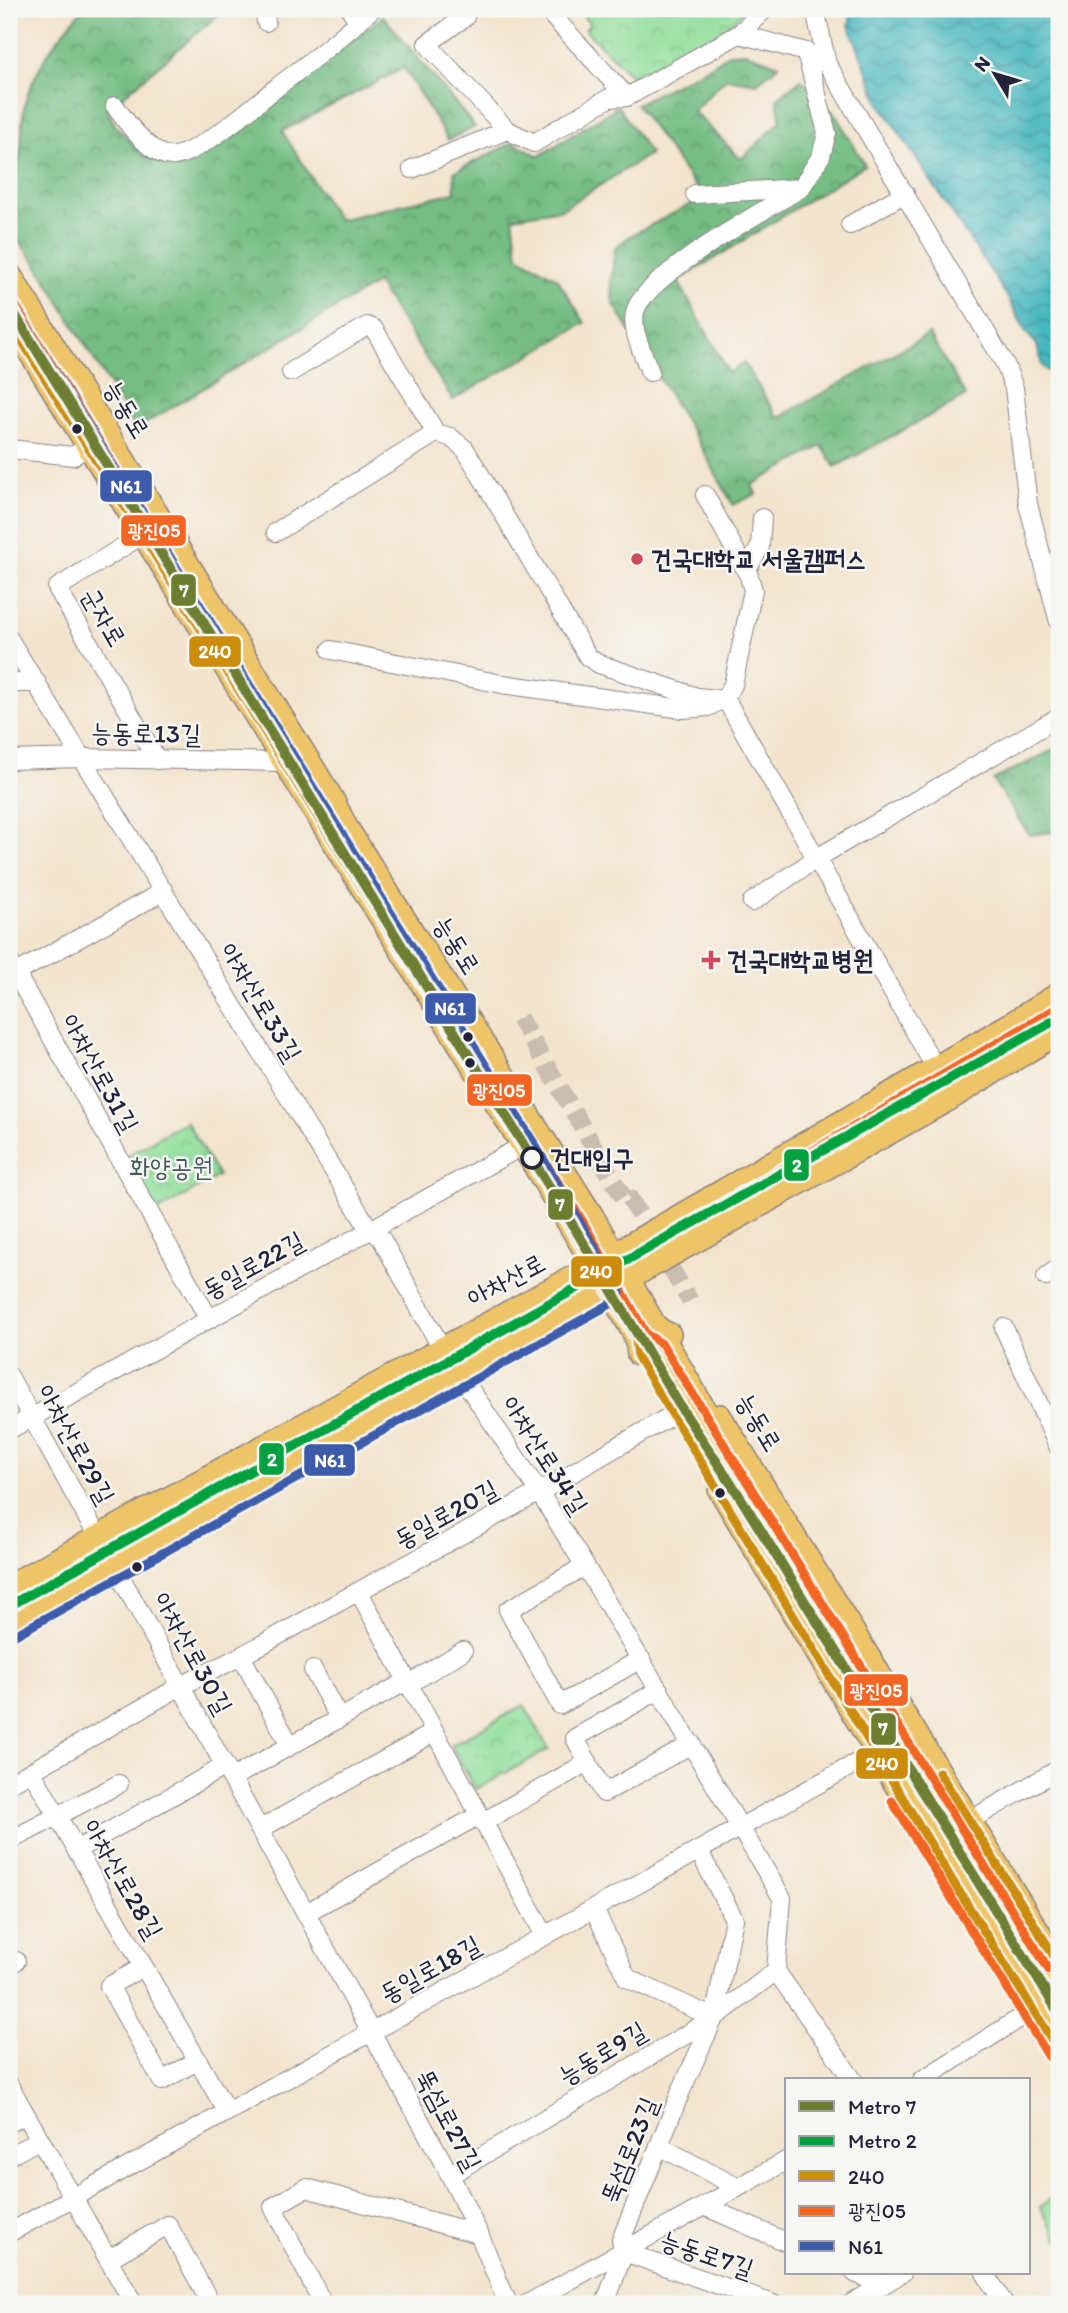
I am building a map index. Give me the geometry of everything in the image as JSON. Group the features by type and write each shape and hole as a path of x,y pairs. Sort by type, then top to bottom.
{"highway":[{"path":"647,1334 1059,2015"},
{"path":"779,1553 1059,1998"}],"main road":[{"name":"능동로","path":"9,272 333,799 347,827 630,1279 647,1334 638,1357 1059,2051"},
{"name":"능동로","path":"9,320 522,1146 608,1292 647,1334 670,1334 1059,1964"},
{"path":"315,813 333,799"},
{"name":"아차산로","path":"9,1623 114,1565 157,1522 441,1347 614,1253 935,1068 1059,993"},
{"name":"아차산로","path":"9,1586 97,1537 157,1522 460,1374 949,1100 1059,1033"},
{"path":"548,1308 557,1284"},
{"path":"157,1522 548,1308 574,1310"}],"street":[{"path":"467,9 465,17 427,44 507,130 534,143 739,34 765,9"},
{"path":"546,9 610,78 618,97"},
{"path":"815,9 827,64 1005,364 1014,388 1028,504 1059,622"},
{"path":"116,106 136,134 165,155 175,156 218,134 360,13"},
{"path":"739,34 806,52 827,64"},
{"path":"650,372 635,322 636,309 654,286 693,256 801,188 821,156 827,133 806,52"},
{"path":"412,169 507,130"},
{"path":"695,194 801,188"},
{"path":"863,223 905,192"},
{"path":"291,372 367,326 374,329 436,433 450,437 465,449 588,657 599,664 697,697 724,698"},
{"path":"276,532 436,433"},
{"path":"9,449 73,456 87,447"},
{"path":"331,650 502,684 666,708 708,707 724,698 736,675 753,596 752,584 746,571 705,495"},
{"path":"746,571 760,547 762,518"},
{"name":"군자로","path":"142,535 57,588 157,760"},
{"name":"아차산로33길","path":"9,639 366,1224 381,1238 441,1347"},
{"path":"9,683 37,683"},
{"path":"724,698 935,1068"},
{"path":"752,902 817,858 1059,717"},
{"name":"능동로13길","path":"9,760 83,758 283,762"},
{"path":"11,970 164,891"},
{"name":"아차산로31길","path":"11,970 209,1319"},
{"name":"동일로22길","path":"9,1430 522,1146"},
{"path":"1004,1328 1059,1448"},
{"name":"아차산로34길","path":"460,1374 585,1566 782,1898 776,1971"},
{"name":"아차산로29길","path":"9,1376 97,1537"},
{"name":"동일로20길","path":"9,1784 181,1686 241,1656 674,1415"},
{"name":"아차산로30길","path":"114,1565 372,2031"},
{"path":"585,1566 508,1610 560,1705 641,1660"},
{"path":"359,1591 545,1936"},
{"path":"76,1850 229,1772 290,1745 463,1651"},
{"path":"241,1656 290,1745"},
{"path":"313,1670 339,1718"},
{"path":"659,1690 575,1738 604,1793 692,1744"},
{"path":"260,1829 435,1732"},
{"name":"동일로18길","path":"9,2233 226,2110 876,1752"},
{"path":"306,1913 588,1762"},
{"path":"969,1821 1059,1769"},
{"name":"아차산로28길","path":"32,1772 226,2110"},
{"name":"아차산로28길","path":"9,1841 119,1784"},
{"name":"뚝섬로23길","path":"606,2304 624,2252 621,2240 714,2018 734,1919 699,1851"},
{"path":"594,1909 627,1978 714,2018"},
{"name":"아차산로28길","path":"143,1967 109,1986 162,2081 198,2060"},
{"path":"776,1971 852,2078"},
{"name":"능동로9길","path":"450,2175 714,2018 776,1971"},
{"path":"925,2078 1033,2010"},
{"name":"뚝섬로27길","path":"372,2031 450,2175 479,2234 508,2304"},
{"path":"9,2085 17,2119 39,2140 134,2304"},
{"path":"9,2156 39,2140"},
{"path":"659,2146 737,2187"},
{"name":"능동로7길","path":"527,2304 785,2162"},
{"path":"323,2304 273,2207 306,2188 479,2234"},
{"name":"능동로7길","path":"704,2206 785,2242"},
{"path":"108,2259 168,2225 211,2304"},
{"name":"능동로7길","path":"624,2252 773,2304"},
{"path":"857,2274 882,2285"},
{"path":"851,2304 900,2274"},
{"path":"986,2274 1004,2304"}],"green space":[{"path":"83,9 225,9 107,110 115,125 144,156 165,164 211,148 267,108 383,16 475,127 448,140 404,68 282,131 338,220 455,192 454,172 514,142 539,156 618,106 650,154 562,209 513,217 518,256 557,278 585,323 453,400 377,283 136,429 38,266 9,228 9,182 18,165 23,113 29,90 49,53"},
{"path":"577,9 747,9 716,35 641,80 635,79 585,30 590,24"},
{"path":"745,52 779,65 757,83 726,78 693,111 741,159 781,121 777,99 801,79 836,115 865,165 678,281 729,373 744,363 778,418 929,334 966,396 835,467 822,446 752,485 756,494 733,505 699,443 613,303 611,283 615,248 630,236 697,201 697,189 636,104 706,69 730,53"},
{"path":"1059,747 1059,831 1029,835 993,780"},
{"name":"화양공원","path":"186,1121 218,1176 157,1212 125,1157"},
{"path":"524,1705 549,1749 475,1790 451,1745"},
{"path":"1059,2193 1059,2240 1040,2207"}],"water":[{"path":"853,9 1059,9 1059,441 1053,407 1054,375 1042,366 1037,345 1026,332 1007,296 879,102 849,25"}],"tunnel":[{"path":"519,1018 616,1185 626,1201 630,1199 690,1301"}],"metro line":[{"name":"7","path":"9,305 574,1227 683,1411 742,1500 1059,2013"},
{"name":"2","path":"9,1606 1059,1018"}],"transit line":[{"name":"광진05","path":"9,295 322,805 337,834 583,1222 646,1334 662,1344 1049,1970"},
{"name":"N61","path":"15,1635 614,1302 620,1291 532,1140 19,314"},
{"name":"240","path":"9,320 522,1146 636,1339 638,1357 955,1885 1059,2051"},
{"name":"광진05","path":"612,1276 609,1270 1059,1007"},
{"name":"240","path":"939,1772 1059,1964"},
{"name":"광진05","path":"892,1801 1049,2057"}],"place":[{"name":"건국대학교 서울캠퍼스","path":"637,559"},
{"name":"건국대학교병원","path":"711,960"},
{"name":"건대입구","path":"532,1158"}]}
